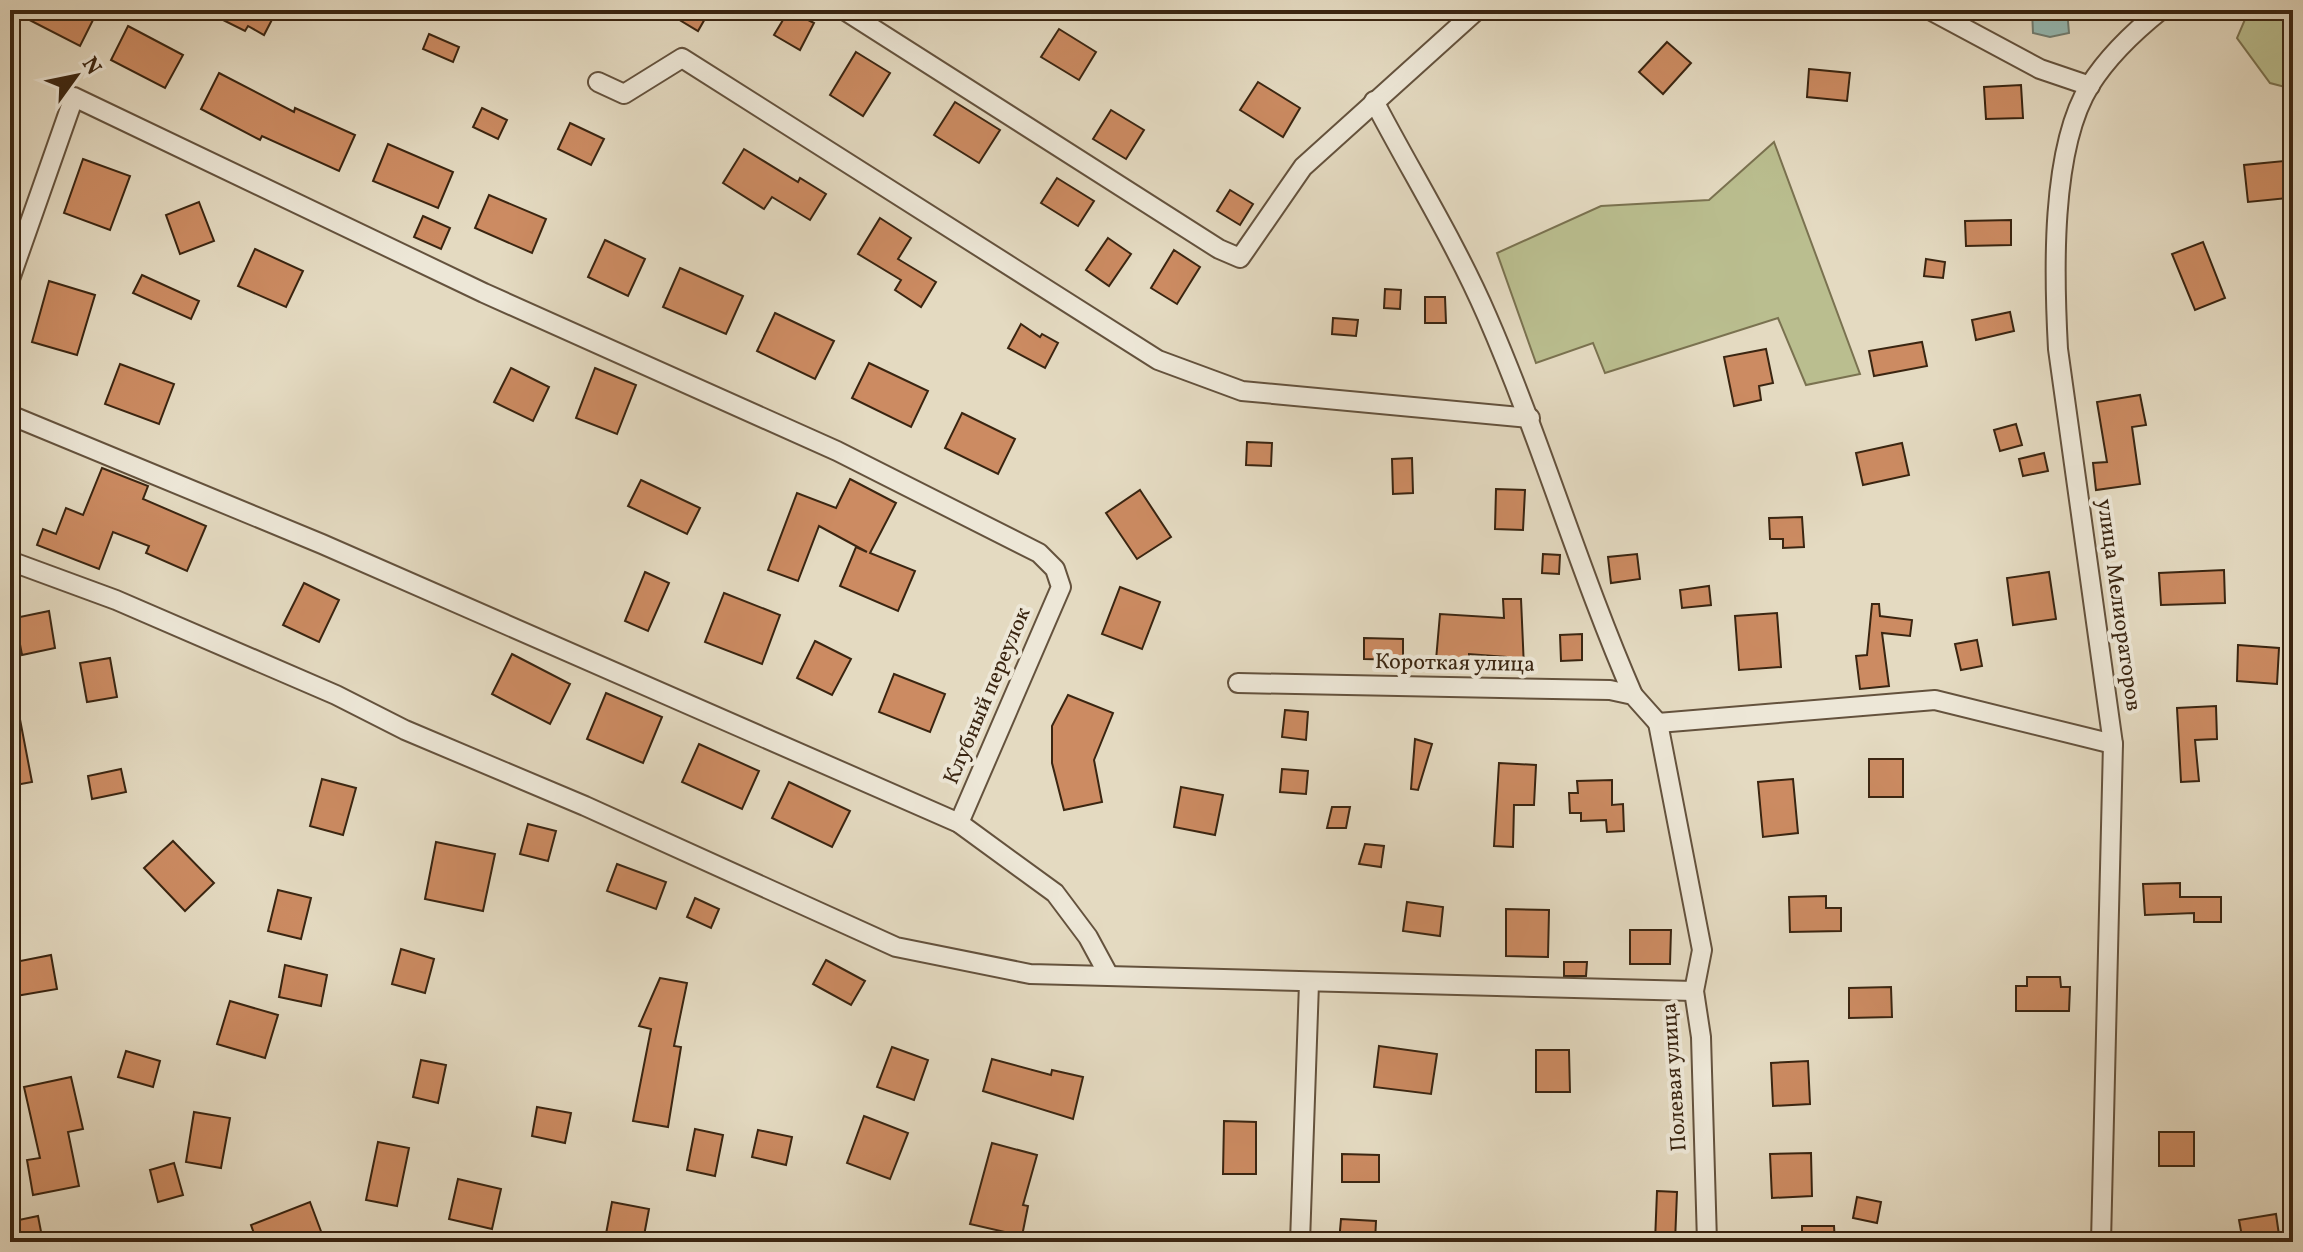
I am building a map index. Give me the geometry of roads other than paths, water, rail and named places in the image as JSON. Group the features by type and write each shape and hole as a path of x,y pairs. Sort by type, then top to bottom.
{"street":[{"path":"844,10 1219,249 1240,258 1303,167 1477,10"},
{"path":"1930,10 2040,69 2090,86"},
{"name":"улица Мелиораторов","path":"2101,1242 2113,744 2066,412 2055,298 2060,176 2071,128 2090,86 2144,23 2161,10"},
{"path":"598,82 624,94 682,58 1158,360 1242,391 1530,418"},
{"name":"Клубный переулок","path":"10,279 74,97 484,293 837,451 1039,553 1055,569 1061,587 959,823"},
{"path":"1374,101 1486,312 1530,418 1605,630 1633,695 1658,723 1935,700 2113,744"},
{"path":"10,415 322,544 959,823 1055,893 1088,937 1108,974"},
{"path":"10,561 116,600 336,695 405,730 585,806 896,947 1030,974 1694,991"},
{"name":"Короткая улица","path":"1238,683 1610,690 1633,695"},
{"name":"Полевая улица","path":"1658,723 1702,950 1694,991 1701,1037 1707,1242"},
{"path":"1300,1242 1309,983"}],"water":[{"path":"2032,10 2067,10 2069,33 2050,37 2033,33"}]}
